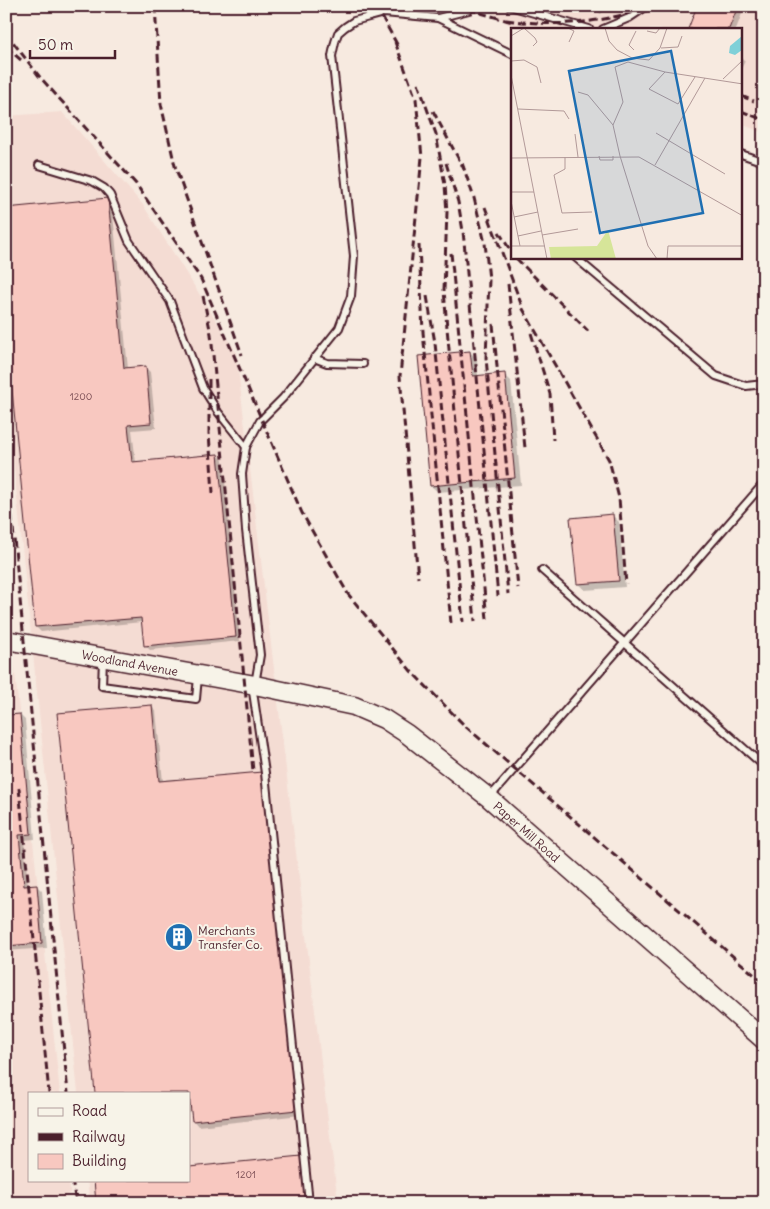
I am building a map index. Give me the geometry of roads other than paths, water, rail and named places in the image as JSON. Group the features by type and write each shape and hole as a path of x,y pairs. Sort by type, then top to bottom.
{"street":[{"name":"Woodland Avenue","path":"6,640 254,684"},
{"name":"Paper Mill Road","path":"254,684 354,706 384,719 407,734 489,798 764,1040"}],"lane":[{"path":"309,1203 265,773 254,684 260,655 246,530 242,474 246,447 260,420 283,398 339,328 346,314 353,278 354,256 332,56 338,34 354,21 380,14 438,18 469,10 472,6"},
{"path":"510,6 586,28"},
{"path":"605,28 629,18 647,6"},
{"path":"438,18 511,54"},
{"path":"742,154 764,162"},
{"path":"39,165 92,181 104,188 110,195 129,241 170,301 203,388 218,412 246,447"},
{"path":"577,259 716,376 746,386 764,384"},
{"path":"314,358 327,363 363,364"},
{"path":"489,798 764,483"},
{"path":"542,570 764,766"},
{"path":"103,657 102,686 196,699 198,674"}],"railway":[{"path":"155,6 161,104 175,166 242,355"},
{"path":"376,6 399,48"},
{"path":"457,6 512,22"},
{"path":"506,20 544,23 580,22 615,17 651,6"},
{"path":"6,33 39,76 136,184 201,279 302,513 348,594 411,671 465,726 764,983"},
{"path":"395,42 416,99 422,157 400,376 418,578"},
{"path":"6,47 21,60"},
{"path":"418,83 436,134 445,185 447,212 444,290 475,621"},
{"path":"742,96 754,101"},
{"path":"433,111 464,169"},
{"path":"742,111 764,120"},
{"path":"446,163 458,202 463,231 498,596"},
{"path":"462,163 474,198 485,243 489,279 486,358 508,594"},
{"path":"485,207 523,309 609,460 619,498 626,584"},
{"path":"499,232 511,251"},
{"path":"419,245 423,332 451,623"},
{"path":"451,253 487,619"},
{"path":"517,259 588,331"},
{"path":"508,284 525,448"},
{"path":"203,296 211,334 253,771"},
{"path":"427,296 435,343 463,622"},
{"path":"493,324 518,588"},
{"path":"531,333 550,394 553,440"},
{"path":"209,379 209,433 213,493"},
{"path":"6,456 68,1092"},
{"path":"19,788 49,1092"},
{"path":"72,1182 76,1203"}],"place":[{"name":"Merchants Transfer Co.","path":"179,937"}]}
